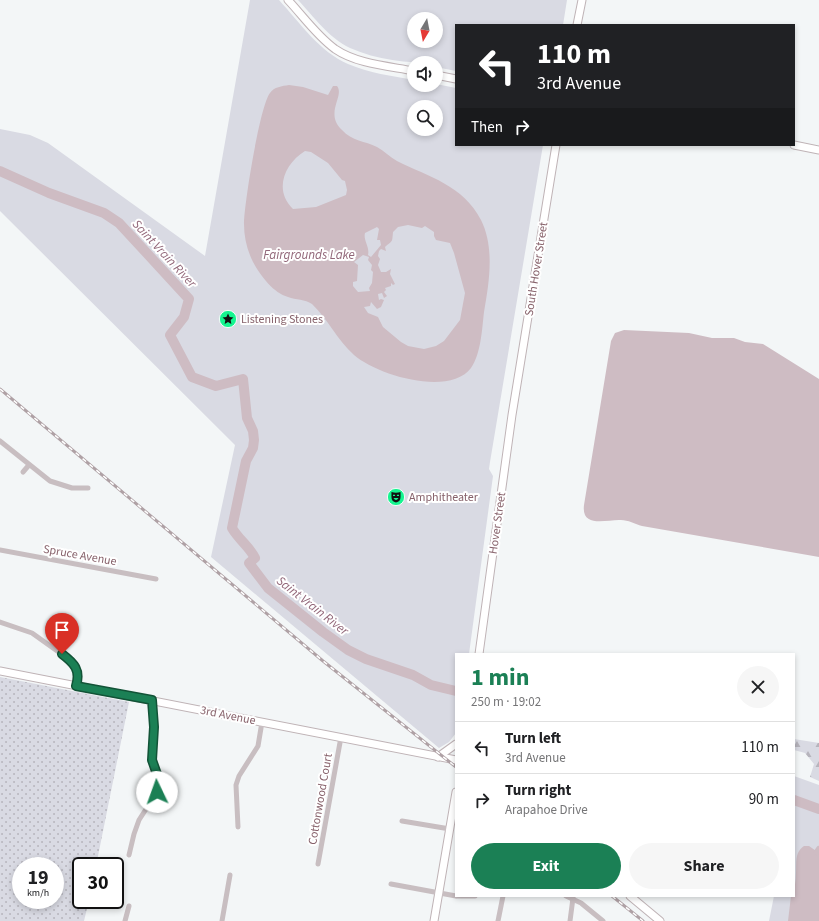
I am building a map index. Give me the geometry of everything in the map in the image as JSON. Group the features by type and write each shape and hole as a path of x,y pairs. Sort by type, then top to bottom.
{"street":[{"path":"288,0 324,39 340,51 361,61 407,70"},
{"path":"577,24 582,0"},
{"path":"443,76 455,79"},
{"path":"795,145 819,150"},
{"name":"South Hover Street","path":"516,392 556,146"},
{"name":"Hover Street","path":"479,653 516,392"},
{"path":"1,444 50,482 72,488 88,488"},
{"path":"23,472 30,465"},
{"name":"Spruce Avenue","path":"0,550 156,579"},
{"path":"0,622 26,630 38,636 74,663 78,676 76,686"},
{"name":"3rd Avenue","path":"0,670 455,760"},
{"path":"129,854 139,820 157,792 158,784 152,760 154,727 152,700"},
{"path":"238,827 236,785 258,746 262,722"},
{"name":"Cottonwood Court","path":"318,864 341,737"},
{"path":"438,757 455,745"},
{"path":"434,921 455,798"},
{"path":"402,821 450,829"},
{"path":"222,921 230,875"},
{"path":"390,884 455,896"},
{"path":"498,921 503,897"},
{"path":"570,897 573,898 603,921"},
{"path":"631,897 660,921"},
{"path":"570,921 573,898"},
{"path":"125,921 129,906"}],"green space":[{"path":"250,0 279,0 319,45 338,59 348,64 372,72 407,79 407,92 443,92 443,85 455,88 455,146 543,146 490,462 489,469 493,476 469,653 455,653 455,734 449,742 439,748 211,557 235,445 0,211 0,129 30,135 48,143 205,256"},
{"path":"298,0 567,0 563,24 455,24 455,71 443,68 443,56 407,56 407,61 381,58 350,48 342,44 328,33"},
{"path":"0,677 129,702 98,857 72,857 72,909 87,909 84,921 0,921"},
{"path":"795,739 819,743 819,781 810,777 814,764 805,753 795,750"},
{"path":"795,776 819,785 819,921 769,921 774,897 795,897"}],"water":[{"name":"Fairgrounds Lake","path":"289,85 303,87 328,95 333,86 337,86 339,95 335,117 337,124 346,134 354,139 377,147 397,161 444,183 465,198 474,208 485,231 488,242 490,266 488,289 477,356 471,368 461,377 447,381 430,382 395,376 379,370 354,355 312,304 282,295 277,292 263,278 256,267 245,239 244,224 257,135 266,101 270,93 278,87","holes":["305,151 311,152 328,163 342,180 345,181 347,190 346,195 316,207 293,209 287,202 283,185 287,170 298,156","408,225 422,228 425,226 434,232 436,240 450,243 454,253 465,293 460,320 444,341 436,346 424,349 408,346 383,327 378,317 368,313 364,307 370,306 371,302 377,309 381,307 384,300 379,300 378,294 382,293 384,298 387,296 384,292 386,290 385,288 391,286 391,283 393,285 395,284 390,274 391,269 386,272 381,272 378,265 380,259 378,256 381,249 386,251 385,247 392,241 393,232 398,227","377,227 379,229 377,240 380,240 381,245 371,257 368,255 365,233","363,255 369,257 368,260 372,265 371,270 373,272 372,283 369,288 370,291 358,292 353,286 353,282 357,281 358,265 354,262"]},
{"path":"624,330 689,333 712,338 734,338 745,342 763,344 819,379 819,557 642,526 624,520 596,521 587,517 584,512 584,505 611,341 615,333"},
{"path":"804,846 809,846 819,853 819,921 788,921 791,897 795,897 797,855"}],"waterway":[{"name":"Saint Vrain River","path":"0,171 49,193 104,213 119,223 189,299 184,317 170,335 192,377 216,386 243,379 247,418 253,431 254,440 253,448 246,461 232,528 253,554 255,558 249,563 268,588 348,650 366,659 413,675 431,685 455,691"},
{"name":"Saint Vrain River","path":"795,800 819,809"}],"railway":[{"path":"0,389 323,661 455,766"},
{"path":"613,897 643,921"}],"place":[{"name":"Listening Stones","path":"228,319"},
{"name":"Amphitheater","path":"396,497"}],"route":[{"path":"62,654 74,663 78,676 76,686 152,700 154,727 152,760 158,777 157,792"}]}
